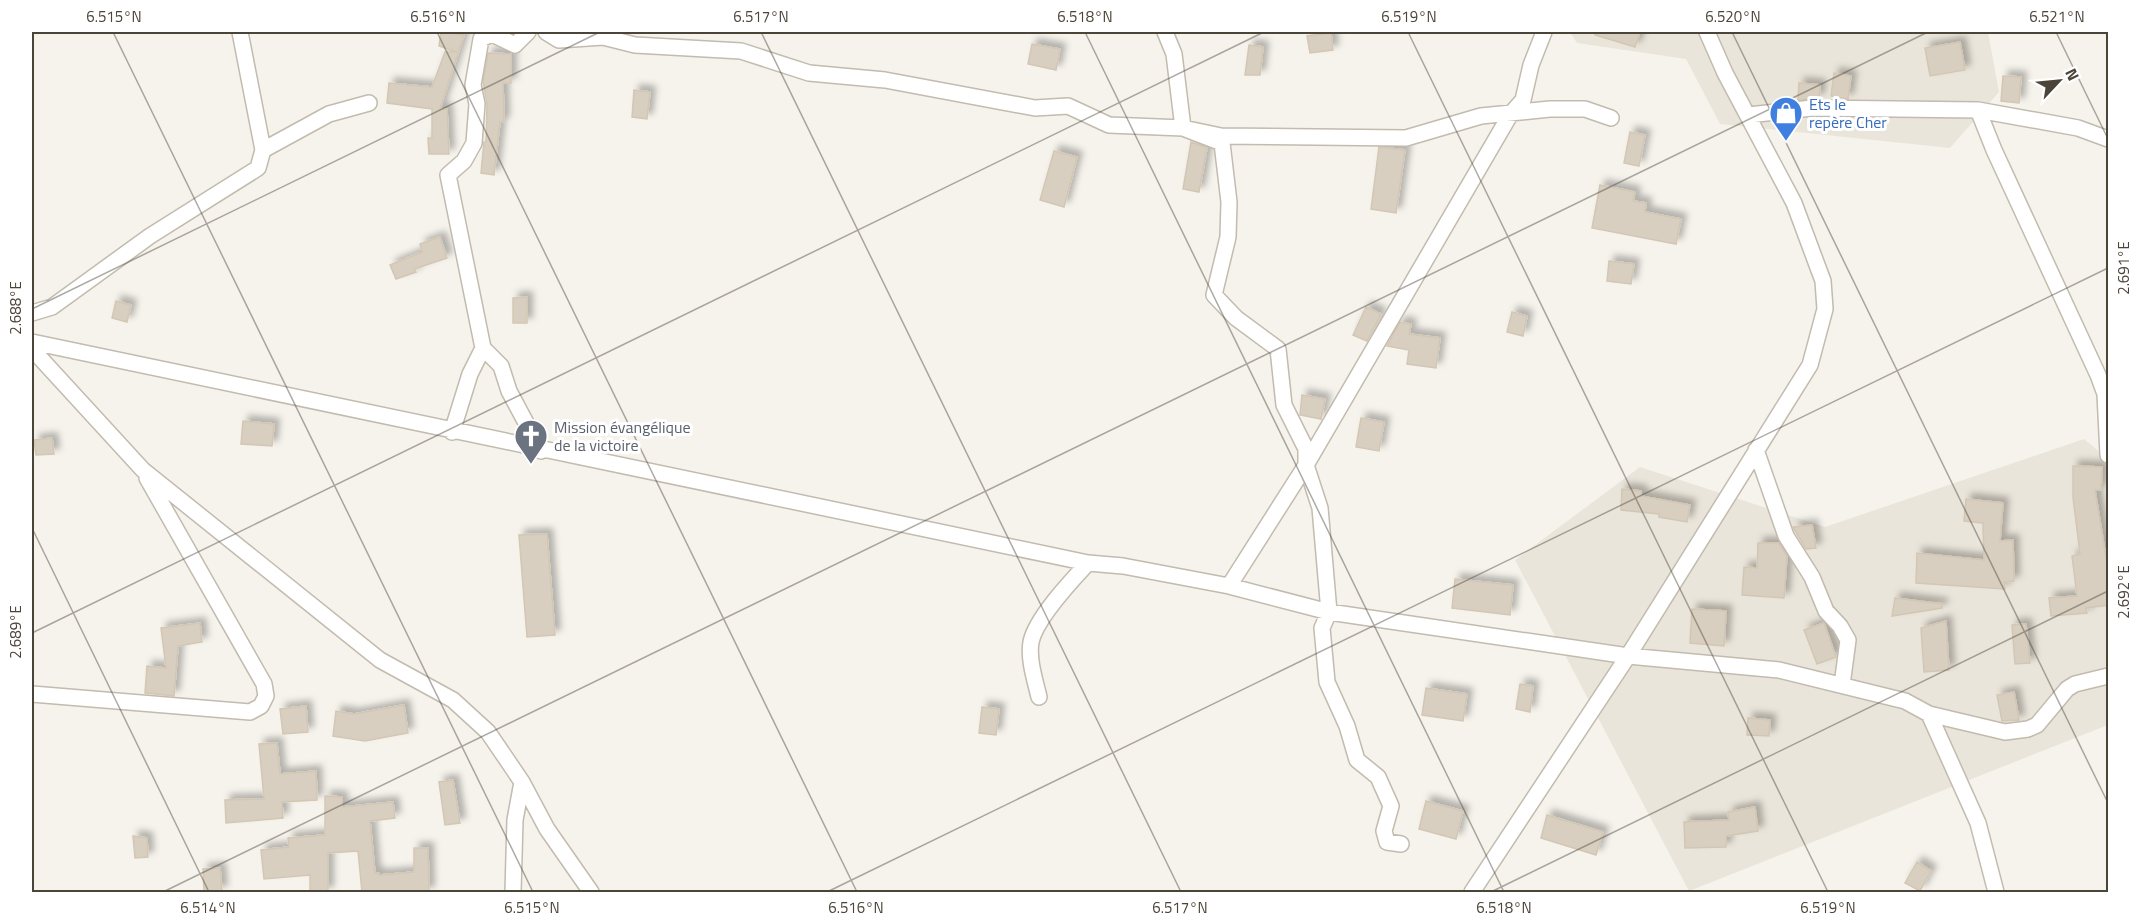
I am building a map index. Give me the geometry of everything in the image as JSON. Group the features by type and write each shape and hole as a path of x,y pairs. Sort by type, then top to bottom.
{"street":[{"path":"32,313 52,307 150,236 258,168 263,150 240,32"},
{"path":"528,32 515,45 492,33 481,39 473,85 477,104 474,143 464,161 448,175 483,348 501,366 509,391 541,451"},
{"path":"546,32 559,40 603,37 635,45 741,51 809,74 885,80 1035,108 1068,106 1109,125 1183,128 1221,136 1406,138 1481,116 1510,115 1550,109 1585,109 1611,118"},
{"path":"1165,32 1174,54 1183,128"},
{"path":"1229,586 1306,465 1510,115 1522,100 1531,65 1544,32"},
{"path":"1472,892 1628,656 1810,365 1825,309 1823,280 1794,203 1707,32"},
{"path":"263,150 329,114 369,103"},
{"path":"1749,115 1812,108 1978,110 2078,128 2109,139"},
{"path":"1978,110 2107,393 2109,455"},
{"path":"1183,128 1222,143 1229,202 1228,237 1214,295 1236,318 1278,349 1284,405 1306,449 1306,465 1320,508 1322,628 1327,682 1347,726 1357,760 1378,777 1391,806 1384,831 1387,842 1401,844"},
{"path":"32,342 541,451 1088,563 1229,586 1322,610 1628,656 1779,670 1905,701 1929,714 2005,732 2028,729 2043,721 2067,689 2075,684 2109,676"},
{"path":"452,432 470,374 483,348"},
{"path":"32,349 143,470 380,660 453,700 488,732 522,782 547,829 591,892"},
{"path":"1756,450 1786,537 1812,577 1826,610 1840,626 1848,640 1842,686"},
{"path":"32,694 250,712 261,706 266,696 264,684 143,470"},
{"path":"1039,697 1031,641 1060,592 1088,563"},
{"path":"1929,714 1978,823 1996,892"},
{"path":"513,892 515,820 522,782"}],"shaded area":[{"path":"1570,32 1988,32 1999,92 1950,148 1720,124 1686,59 1577,43"},
{"path":"2084,439 2108,459 2108,725 1689,891 1515,560 1640,467 1825,527"}],"building":[{"path":"441,32 464,35 440,109 447,109 449,154 429,154 428,138 432,138 432,109 387,103 389,83 432,87 445,52 457,52 439,46"},
{"path":"1595,32 1640,32 1635,47 1595,35"},
{"path":"1331,33 1333,50 1310,53 1307,36"},
{"path":"1960,42 1965,70 1930,76 1925,48"},
{"path":"1032,44 1060,49 1056,70 1028,64"},
{"path":"1249,45 1263,47 1260,75 1245,75"},
{"path":"488,53 511,54 511,83 503,83 504,122 500,122 494,175 481,173 484,142 486,142 487,104 483,82"},
{"path":"1834,73 1851,76 1848,99 1831,96"},
{"path":"2003,76 2021,77 2019,103 2001,101"},
{"path":"1799,83 1820,85 1819,98 1798,100"},
{"path":"634,90 650,92 647,119 632,117"},
{"path":"1630,132 1645,135 1639,166 1624,163"},
{"path":"1191,142 1207,148 1199,192 1183,189"},
{"path":"1379,147 1405,150 1396,213 1371,209"},
{"path":"1054,151 1077,157 1064,207 1040,200"},
{"path":"1600,185 1635,192 1633,201 1646,203 1645,212 1681,219 1676,244 1592,228"},
{"path":"440,237 447,258 414,269 416,272 396,279 390,265 422,252 420,244"},
{"path":"1609,261 1634,264 1631,284 1607,281"},
{"path":"527,297 527,323 513,323 513,298"},
{"path":"116,301 131,305 127,322 112,318"},
{"path":"1366,307 1381,314 1367,341 1353,335"},
{"path":"1512,312 1527,316 1523,336 1507,332"},
{"path":"1400,322 1411,324 1409,334 1440,338 1436,368 1407,364 1409,350 1387,346"},
{"path":"1302,395 1325,399 1321,419 1300,415"},
{"path":"1361,418 1384,422 1379,451 1356,447"},
{"path":"243,421 274,424 272,446 241,444"},
{"path":"52,438 54,454 36,455 34,440"},
{"path":"2073,466 2102,467 2101,490 2095,490 2108,570 2109,605 2086,608 2087,613 2051,616 2049,598 2077,596 2072,556 2080,554 2073,497"},
{"path":"1622,489 1641,491 1641,496 1690,505 1687,522 1659,517 1659,514 1621,510"},
{"path":"1966,499 2003,503 2000,541 2013,540 2014,581 2004,582 2005,589 1916,583 1917,553 1984,560 1983,523 1964,521"},
{"path":"1812,525 1816,548 1806,549 1793,527"},
{"path":"547,534 555,635 527,637 519,535"},
{"path":"1758,543 1779,543 1787,556 1784,598 1742,595 1744,567 1757,568"},
{"path":"1455,579 1513,585 1510,615 1452,608"},
{"path":"1895,598 1942,604 1942,608 1892,616"},
{"path":"1692,609 1726,611 1724,646 1690,643"},
{"path":"1946,621 1949,670 1924,672 1921,628"},
{"path":"200,623 202,642 178,646 174,696 145,693 147,666 166,668 161,628"},
{"path":"1824,623 1836,657 1817,664 1804,630"},
{"path":"2026,624 2030,663 2015,664 2012,625"},
{"path":"1520,684 1533,686 1530,712 1516,709"},
{"path":"1426,688 1467,694 1463,721 1422,715"},
{"path":"2014,692 2019,720 2002,721 1997,695"},
{"path":"404,705 408,733 365,741 333,736 336,711 354,714"},
{"path":"306,706 308,732 283,734 280,709"},
{"path":"982,707 999,709 996,735 979,733"},
{"path":"1748,718 1770,720 1769,736 1747,735"},
{"path":"277,743 280,774 316,771 317,800 282,802 283,818 226,823 225,800 264,799 259,744"},
{"path":"453,780 460,823 445,825 439,782"},
{"path":"325,796 342,797 342,807 393,802 395,818 370,821 375,873 379,875 414,872 414,848 428,848 429,892 362,892 358,851 328,853 328,892 310,892 310,875 264,879 261,850 289,847 288,838 325,835"},
{"path":"1426,801 1463,811 1456,839 1419,829"},
{"path":"1755,807 1758,831 1726,836 1726,847 1685,848 1684,822 1729,820 1728,812"},
{"path":"1547,815 1603,832 1596,855 1541,838"},
{"path":"133,836 147,838 148,857 135,858"},
{"path":"1917,862 1931,871 1920,891 1905,883"},
{"path":"220,868 222,891 204,892 203,869"}],"place":[{"name":"Ets le repère Cher","path":"1786,142"},
{"name":"Mission évangélique de la victoire","path":"531,465"}]}
